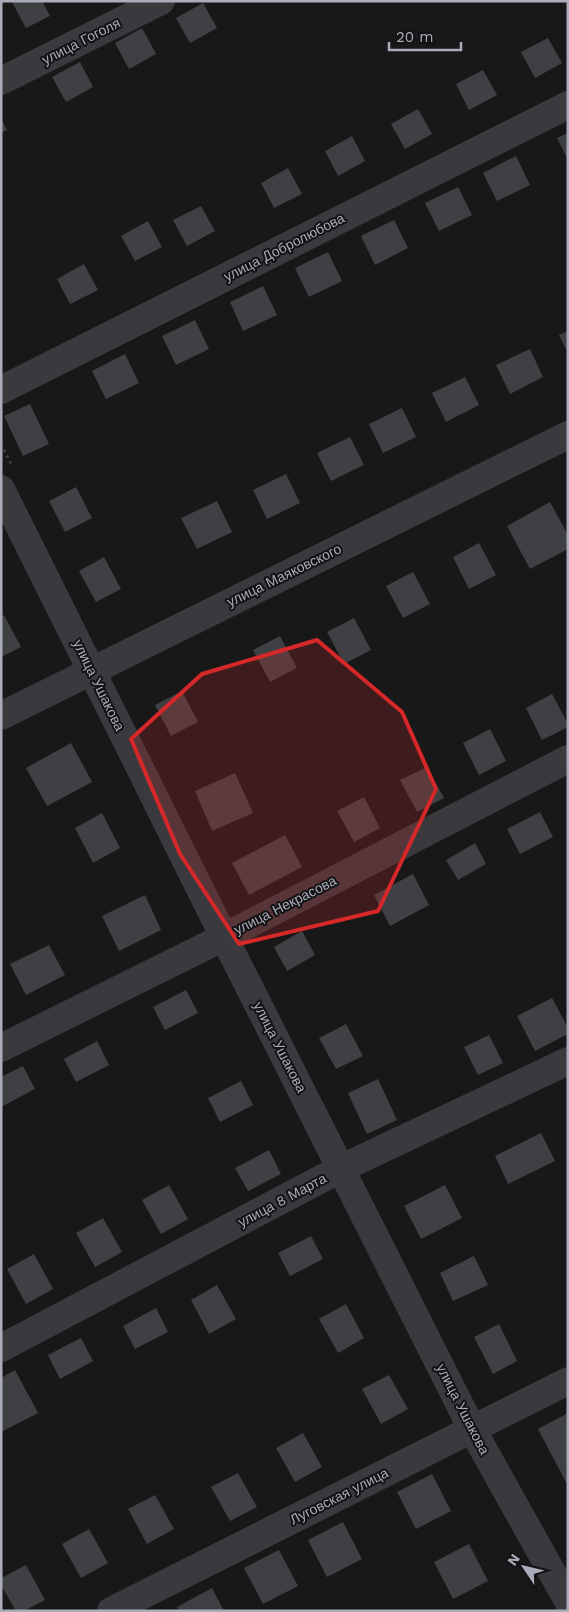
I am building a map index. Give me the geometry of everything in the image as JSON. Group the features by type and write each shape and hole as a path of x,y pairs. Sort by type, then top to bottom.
{"street":[{"name":"улица Гоголя","path":"1,81 161,1"},
{"name":"улица Добролюбова","path":"1,390 568,105"},
{"name":"улица Маяковского","path":"1,716 568,435"},
{"name":"улица Ушакова","path":"1,489 472,1429 568,1601"},
{"name":"улица Некрасова","path":"1,1048 224,937 568,759"},
{"name":"улица 8 Марта","path":"1,1348 342,1168 568,1061"},
{"name":"Луговская улица","path":"111,1611 568,1381"}],"highlighted area":[{"path":"317,640 402,712 436,789 378,911 239,944 180,854 131,739 202,674"}],"building":[{"path":"42,1 50,16 26,28 12,2"},
{"path":"203,3 217,28 190,43 176,18"},
{"path":"142,28 156,54 129,69 115,43"},
{"path":"548,38 562,63 535,78 521,52"},
{"path":"80,62 93,87 66,102 52,77"},
{"path":"483,70 497,95 469,110 456,84"},
{"path":"418,109 432,134 405,149 391,124"},
{"path":"1,119 7,130 1,133"},
{"path":"568,133 568,160 557,138"},
{"path":"352,136 365,161 338,176 325,151"},
{"path":"516,156 530,185 497,201 483,173"},
{"path":"288,168 302,194 274,208 261,183"},
{"path":"458,187 472,215 439,231 425,203"},
{"path":"201,206 215,231 187,246 173,220"},
{"path":"394,220 408,248 375,265 361,236"},
{"path":"148,221 162,247 135,261 121,236"},
{"path":"328,252 342,281 309,297 295,268"},
{"path":"84,264 98,290 70,304 57,279"},
{"path":"263,286 277,315 243,331 230,302"},
{"path":"195,320 209,349 176,365 162,336"},
{"path":"568,331 568,353 559,335"},
{"path":"530,349 543,377 510,394 496,365"},
{"path":"125,354 139,383 106,399 92,371"},
{"path":"465,377 479,405 446,422 432,393"},
{"path":"30,404 49,444 23,456 4,416"},
{"path":"402,408 416,437 383,453 369,424"},
{"path":"350,437 364,465 331,481 317,453"},
{"path":"286,474 300,503 267,519 253,490"},
{"path":"76,487 92,518 65,532 49,501"},
{"path":"217,501 232,532 197,549 181,518"},
{"path":"550,502 568,535 568,549 530,569 507,526"},
{"path":"479,543 496,575 469,589 453,557"},
{"path":"104,557 121,589 96,602 79,571"},
{"path":"413,572 430,604 403,618 386,586"},
{"path":"4,615 21,647 1,657 1,617"},
{"path":"354,618 371,650 344,664 327,632"},
{"path":"280,636 297,668 270,682 253,650"},
{"path":"182,691 198,722 171,736 155,705"},
{"path":"552,694 568,727 542,740 526,708"},
{"path":"490,729 506,761 479,775 463,743"},
{"path":"71,743 92,782 47,806 26,768"},
{"path":"427,767 444,798 417,812 400,780"},
{"path":"235,773 253,813 212,831 195,791"},
{"path":"364,797 380,828 354,842 337,811"},
{"path":"540,812 553,837 520,854 507,829"},
{"path":"102,813 120,848 93,863 75,828"},
{"path":"285,835 302,867 249,895 232,863"},
{"path":"475,843 486,864 458,880 446,860"},
{"path":"413,874 429,905 390,926 374,895"},
{"path":"145,895 161,930 119,951 102,916"},
{"path":"302,931 315,955 287,971 274,947"},
{"path":"49,945 65,975 26,995 10,964"},
{"path":"186,990 198,1013 165,1030 153,1007"},
{"path":"552,998 568,1028 568,1034 535,1051 517,1016"},
{"path":"346,1024 363,1056 336,1069 319,1038"},
{"path":"489,1035 503,1063 478,1075 464,1047"},
{"path":"97,1041 109,1065 76,1082 64,1059"},
{"path":"23,1066 35,1089 1,1107 1,1077"},
{"path":"378,1079 397,1120 367,1134 348,1093"},
{"path":"241,1081 253,1105 220,1122 208,1098"},
{"path":"541,1133 555,1161 508,1184 495,1156"},
{"path":"269,1150 281,1174 248,1191 235,1168"},
{"path":"169,1185 188,1219 161,1234 142,1200"},
{"path":"445,1185 462,1218 421,1239 404,1206"},
{"path":"103,1218 122,1252 95,1267 76,1233"},
{"path":"311,1236 323,1259 290,1276 278,1253"},
{"path":"34,1254 53,1289 26,1304 7,1269"},
{"path":"474,1256 488,1285 453,1301 440,1273"},
{"path":"217,1285 236,1319 209,1334 191,1300"},
{"path":"346,1304 364,1338 338,1353 319,1319"},
{"path":"156,1308 168,1332 135,1349 123,1326"},
{"path":"499,1324 517,1361 493,1374 474,1337"},
{"path":"81,1338 93,1361 60,1379 48,1355"},
{"path":"15,1370 38,1413 1,1432 1,1378"},
{"path":"389,1375 408,1409 381,1424 362,1389"},
{"path":"568,1413 568,1486 538,1429"},
{"path":"303,1433 322,1467 295,1482 276,1448"},
{"path":"238,1473 257,1507 230,1521 211,1487"},
{"path":"432,1474 451,1511 416,1529 397,1492"},
{"path":"155,1495 174,1529 147,1544 128,1509"},
{"path":"343,1522 362,1559 327,1577 308,1540"},
{"path":"89,1529 108,1563 81,1578 62,1544"},
{"path":"469,1544 488,1581 453,1599 434,1562"},
{"path":"279,1550 298,1586 263,1604 244,1568"},
{"path":"26,1565 45,1600 24,1611 16,1611 1,1585 1,1578"},
{"path":"212,1588 224,1611 179,1611 177,1607"}]}
